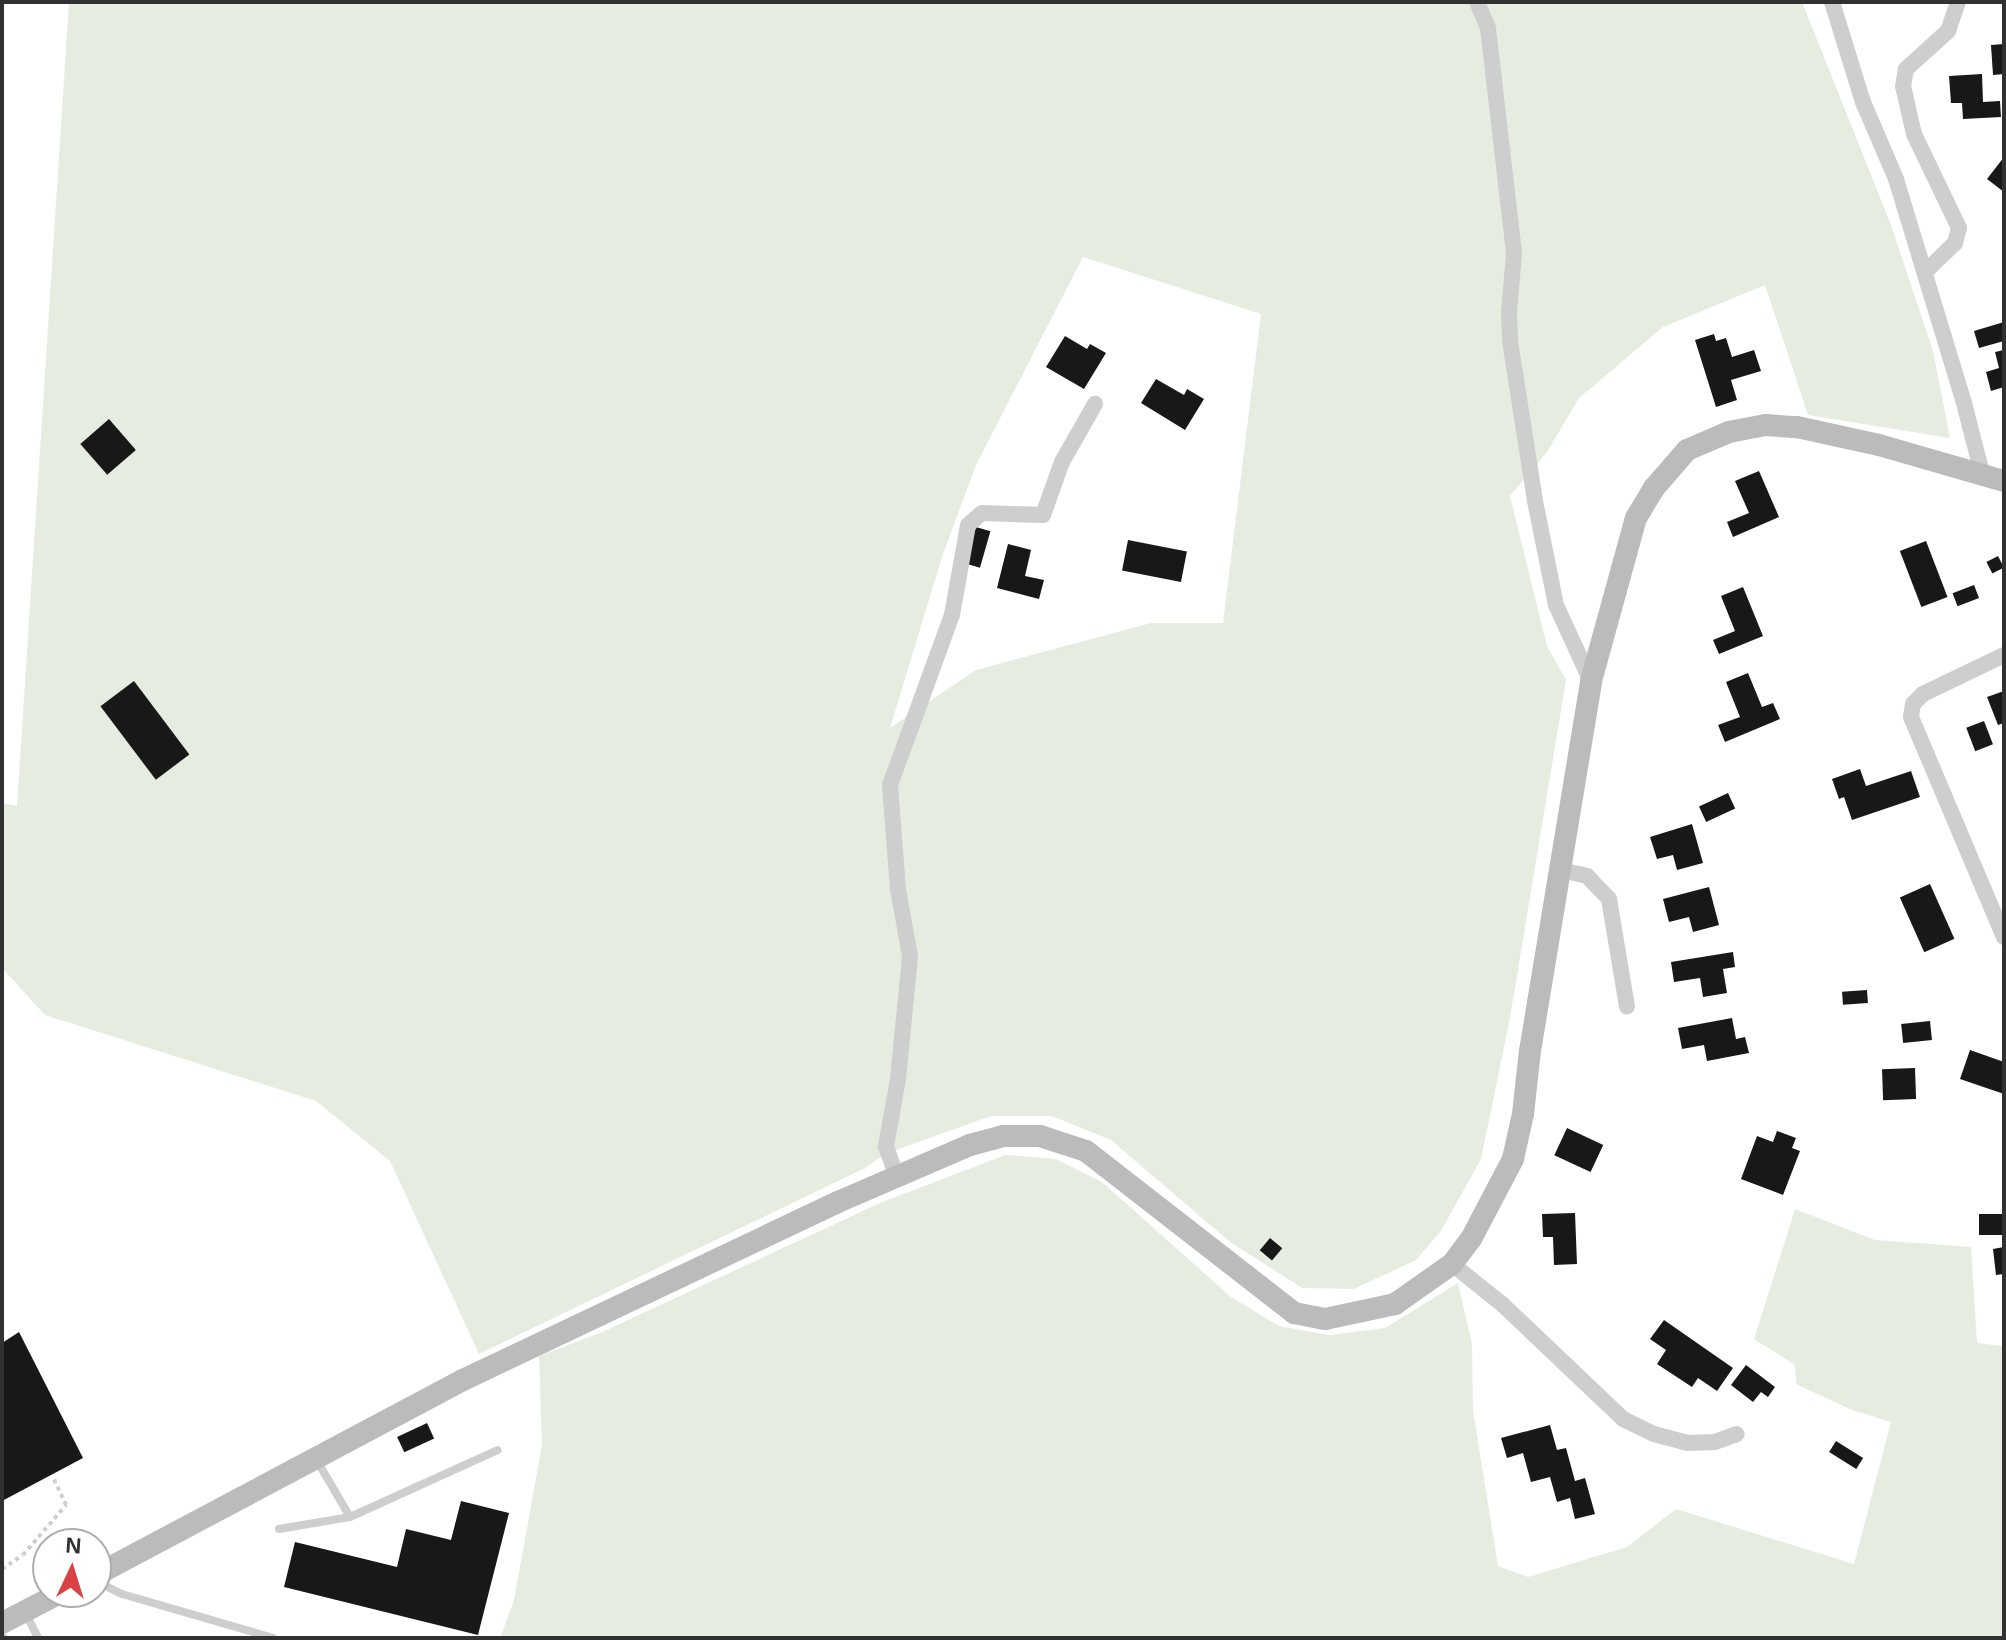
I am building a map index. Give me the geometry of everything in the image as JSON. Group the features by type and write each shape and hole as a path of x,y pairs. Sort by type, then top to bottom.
{"street":[{"path":"1477,2 1488,28 1512,239 1510,341 1535,501 1556,605 1591,681"},
{"path":"1832,2 1863,102 1896,179 1982,473"},
{"path":"1925,272 1955,243 1959,228 1914,134 1903,86 1906,69 1948,31 1958,2"},
{"path":"897,1177 886,1146 898,1079 910,956 898,889 890,785 952,615 968,525 982,513 1043,515 1062,462 1095,404"},
{"path":"112,1569 477,1373 897,1177 970,1145 1004,1136 1040,1136 1086,1151 1294,1313 1325,1319 1395,1304 1452,1264 1471,1239 1513,1159 1523,1114 1530,1051 1591,681 1636,518 1654,488 1687,450 1729,432 1765,425 1797,427 2004,481"},
{"path":"2004,655 1923,694 1913,704 1911,717 2004,937"},
{"path":"1561,870 1587,876 1609,899 1627,1006"},
{"path":"1452,1264 1502,1304 1623,1419 1654,1434 1687,1443 1715,1442 1737,1434"},
{"path":"2,1623 32,1608"}],"lane":[{"path":"279,1529 350,1517 498,1450"},
{"path":"315,1459 350,1517"},
{"path":"112,1588 122,1594 273,1638"},
{"path":"24,1612 38,1638"}],"path":[{"path":"2,1569 23,1555 66,1505 53,1477"}],"shaded area":[{"path":"69,2 1802,2 1891,225 1933,351 1950,438 1808,415 1765,285 1663,327 1579,398 1547,452 1510,496 1547,646 1566,680 1510,1018 1481,1159 1441,1231 1416,1260 1354,1289 1302,1288 1230,1242 1111,1140 1052,1116 991,1116 885,1154 865,1168 479,1354 390,1161 316,1101 45,1015 2,968 2,803 17,806","holes":["1083,257 1261,314 1223,623 1151,623 976,670 890,728 942,557 976,465"]},
{"path":"1005,1155 1056,1159 1102,1182 1231,1297 1279,1326 1329,1335 1385,1328 1458,1283 1472,1344 1473,1410 1498,1566 1528,1577 1627,1547 1676,1509 1854,1564 1891,1422 1852,1410 1796,1384 1795,1365 1754,1339 1795,1209 1875,1240 1971,1247 1977,1343 2004,1346 2004,1638 500,1638 514,1600 542,1445 539,1356 600,1333 880,1203"}],"building":[{"path":"2004,44 2004,74 1993,75 1991,45"},
{"path":"1982,74 1983,102 2000,101 2001,117 1963,119 1962,103 1951,103 1949,76"},
{"path":"2004,157 2004,192 1987,179"},
{"path":"2004,322 2004,341 1979,348 1974,331"},
{"path":"1714,334 1716,341 1726,338 1732,357 1754,350 1761,371 1731,380 1737,400 1716,407 1695,340"},
{"path":"1065,336 1087,349 1090,344 1106,353 1084,389 1046,367"},
{"path":"2004,350 2004,387 1991,391 1986,372 1999,368 1995,352"},
{"path":"1156,379 1184,395 1187,389 1204,399 1185,430 1141,403"},
{"path":"109,419 136,450 107,475 80,444"},
{"path":"1759,471 1779,517 1733,537 1727,522 1749,513 1735,481"},
{"path":"976,527 990,531 980,568 966,564"},
{"path":"1128,540 1187,551 1181,582 1122,570"},
{"path":"1926,541 1948,597 1921,607 1900,551"},
{"path":"1008,544 1031,550 1025,576 1044,580 1039,599 997,588"},
{"path":"1998,556 2004,568 1992,573 1986,562"},
{"path":"1974,585 1979,598 1958,606 1953,593"},
{"path":"1743,587 1763,636 1719,654 1713,640 1735,631 1721,596"},
{"path":"1748,673 1762,707 1773,703 1780,719 1725,742 1718,725 1740,717 1726,682"},
{"path":"134,681 189,754 156,780 100,706"},
{"path":"2004,691 2004,723 1998,725 1987,697"},
{"path":"1984,721 1993,744 1975,751 1966,728"},
{"path":"1860,769 1866,786 1911,771 1920,797 1852,820 1844,797 1839,799 1832,779"},
{"path":"1728,793 1735,808 1706,822 1699,807"},
{"path":"1692,824 1703,863 1677,870 1673,855 1657,859 1650,837"},
{"path":"1930,884 1954,939 1924,952 1900,897"},
{"path":"1709,887 1719,925 1693,932 1689,917 1669,922 1663,899"},
{"path":"1733,952 1735,967 1723,969 1727,993 1703,997 1700,978 1674,982 1671,962"},
{"path":"1867,990 1868,1003 1843,1005 1842,992"},
{"path":"1732,1018 1736,1039 1745,1037 1749,1053 1707,1061 1704,1045 1682,1049 1678,1028"},
{"path":"1930,1021 1932,1040 1903,1043 1901,1024"},
{"path":"1970,1050 2004,1062 2004,1094 1960,1079"},
{"path":"1915,1068 1916,1099 1883,1100 1882,1069"},
{"path":"1567,1128 1603,1145 1591,1172 1554,1155"},
{"path":"1777,1131 1796,1138 1792,1148 1800,1151 1783,1195 1741,1179 1757,1136 1773,1142"},
{"path":"1575,1213 1577,1264 1554,1265 1553,1237 1543,1237 1542,1214"},
{"path":"1979,1214 2004,1214 2004,1235 1979,1235"},
{"path":"1270,1238 1282,1248 1272,1261 1260,1250"},
{"path":"2004,1247 2004,1274 1996,1275 1993,1249"},
{"path":"1664,1320 1733,1368 1717,1391 1698,1378 1692,1387 1657,1364 1666,1350 1650,1339"},
{"path":"19,1332 83,1458 2,1501 2,1343"},
{"path":"1746,1365 1775,1387 1768,1397 1761,1392 1753,1402 1731,1385"},
{"path":"427,1423 434,1438 404,1452 397,1437"},
{"path":"1550,1425 1557,1450 1566,1448 1575,1481 1585,1478 1595,1514 1575,1519 1570,1498 1557,1502 1550,1477 1531,1482 1523,1453 1507,1458 1501,1438"},
{"path":"1836,1441 1863,1458 1856,1469 1829,1452"},
{"path":"461,1501 509,1513 478,1635 284,1587 295,1542 397,1567 406,1529 451,1540"}]}
